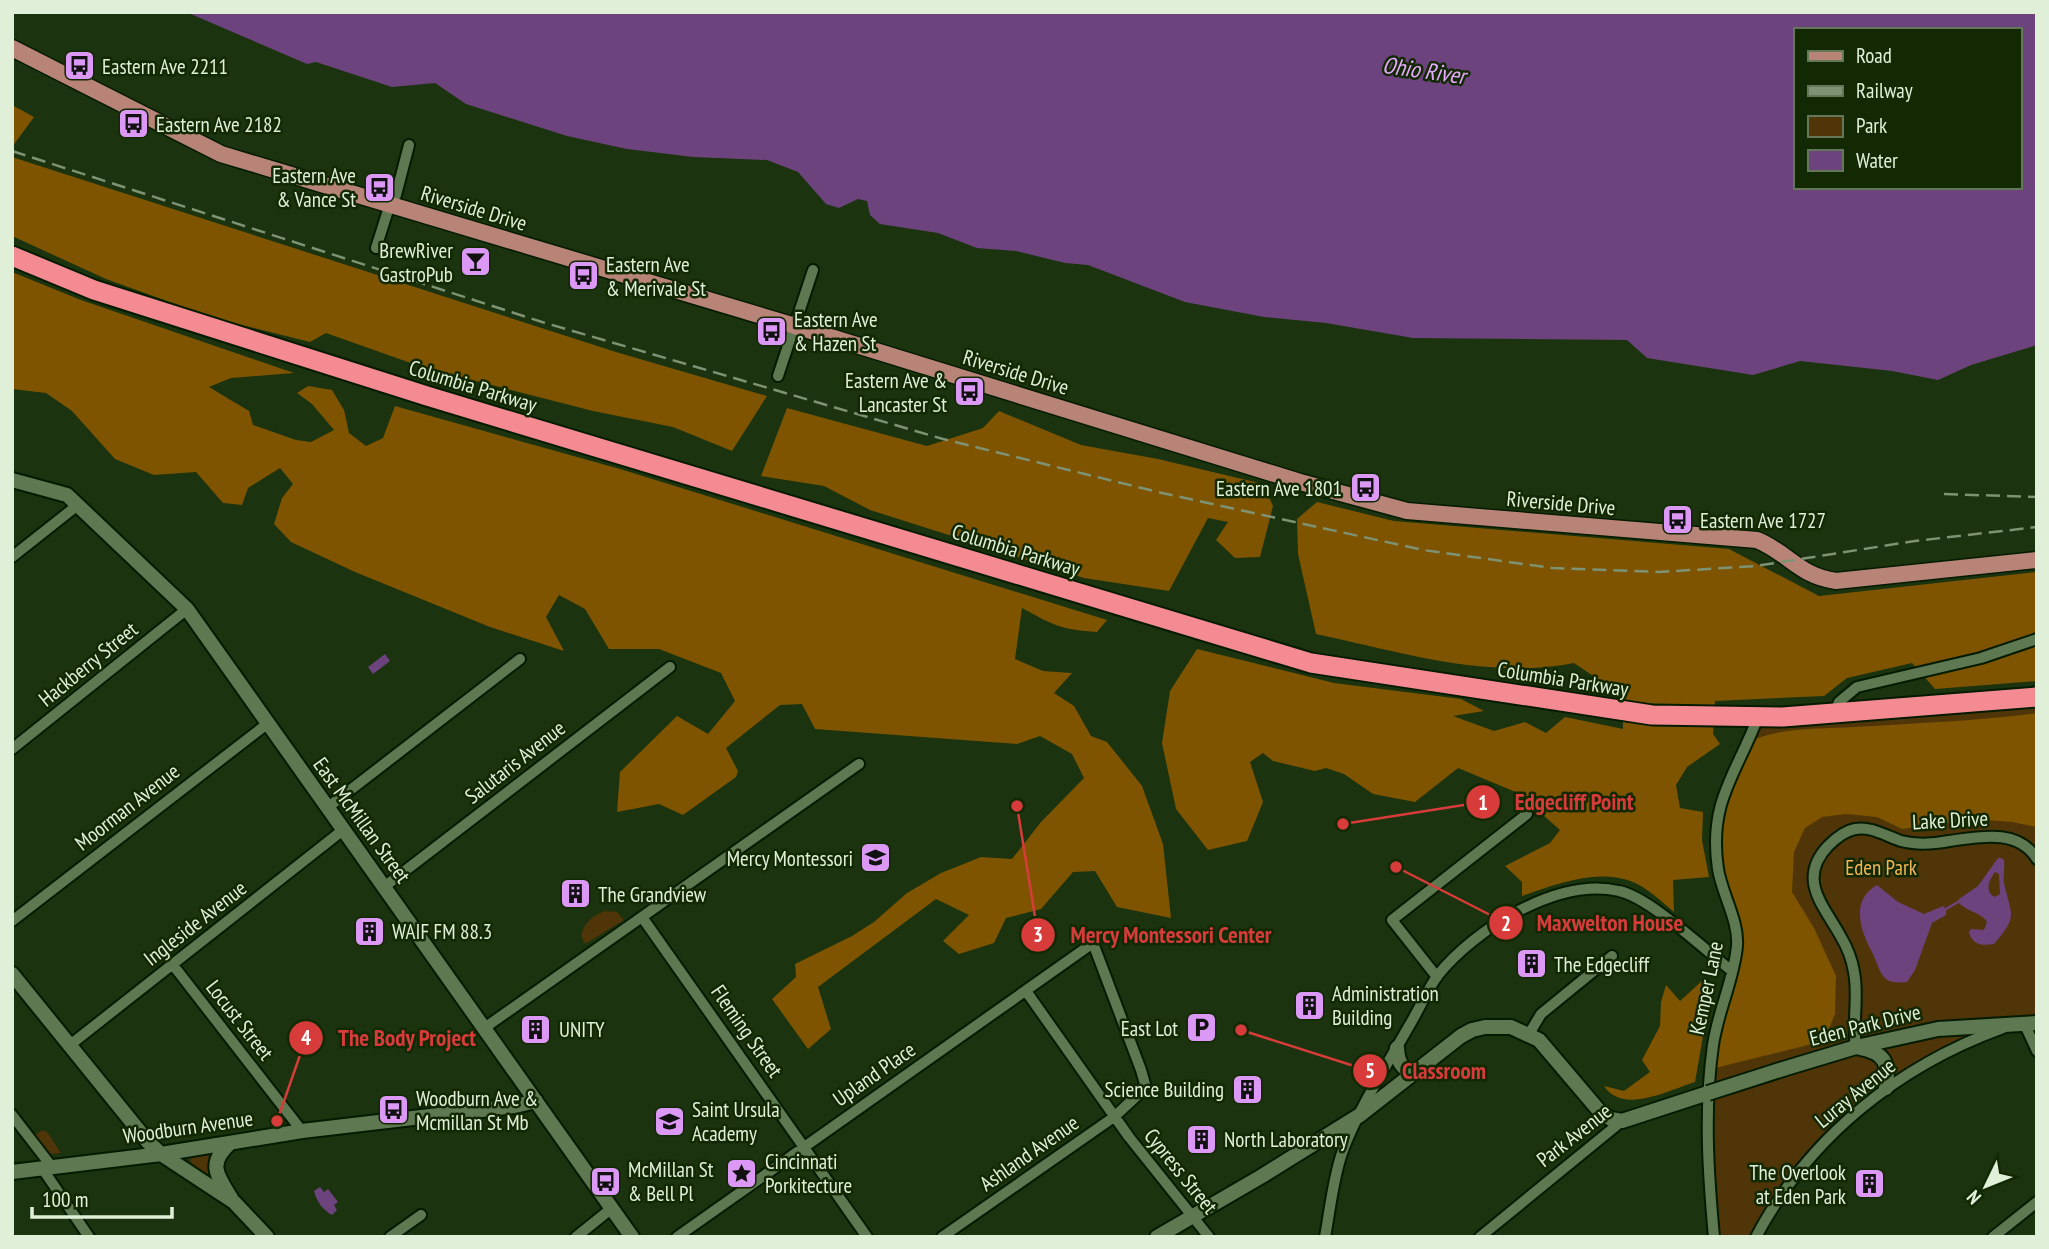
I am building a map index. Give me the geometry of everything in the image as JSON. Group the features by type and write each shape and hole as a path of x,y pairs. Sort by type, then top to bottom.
{"highway":[{"name":"Columbia Parkway","path":"12,256 93,290 427,396 1311,663 1652,715 1758,717 2037,697"}],"main road":[{"name":"Riverside Drive","path":"12,48 221,154 795,326 1280,476 1407,511 1757,540 1772,546 1800,569 1818,578 1836,581 2037,560"}],"street":[{"path":"376,248 390,204 396,195 409,145"},
{"path":"778,376 813,270"},
{"name":"East McMillan Street","path":"12,480 67,495 187,609 632,1237"},
{"path":"12,557 79,504"},
{"name":"Hackberry Street","path":"12,749 187,609"},
{"path":"1835,713 1839,702 1857,687 1981,658 2037,639"},
{"path":"327,808 520,659"},
{"name":"Salutaris Avenue","path":"384,887 670,667"},
{"name":"Kemper Lane","path":"1714,1237 1707,1157 1708,1096 1714,1043 1732,971 1737,934 1718,872 1714,834 1721,797 1758,717"},
{"name":"Moorman Avenue","path":"12,922 267,724"},
{"path":"483,1029 859,764"},
{"path":"1437,977 1392,920 1527,814"},
{"name":"Lake Drive","path":"1856,1047 1855,974 1842,937 1816,897 1814,886 1816,864 1829,845 1844,833 1855,829 1867,829 1921,844 1970,837 1999,837 2020,842 2032,851 2037,859"},
{"name":"Ingleside Avenue","path":"70,1045 343,830"},
{"path":"1325,1237 1341,1156 1360,1115 1437,977 1455,957 1486,932 1547,897 1607,890 1632,895 1643,901 1732,971"},
{"name":"Fleming Street","path":"642,917 867,1237"},
{"name":"Upland Place","path":"677,1237 1093,943"},
{"name":"Ashland Avenue","path":"942,1237 1114,1117 1139,1095 1145,1084 1093,943"},
{"path":"1530,1034 1541,1014 1612,956"},
{"name":"Locust Street","path":"173,965 302,1131"},
{"path":"12,974 148,1142 161,1154 234,1202"},
{"name":"Cypress Street","path":"1026,991 1114,1117 1209,1237"},
{"path":"2025,1023 2037,1051"},
{"name":"Eden Park Drive","path":"1708,1093 1856,1047 1938,1029 2025,1023"},
{"name":"Luray Avenue","path":"1756,1237 1781,1196 1847,1119 1886,1088 1924,1064 1954,1048 2025,1023"},
{"path":"1157,1237 1360,1115 1472,1030 1498,1026 1530,1034 1539,1040 1601,1112 1611,1119 1622,1121"},
{"path":"1856,1047 1880,1055 1887,1068 1886,1088"},
{"path":"1396,1048 1399,1063 1413,1073"},
{"name":"Park Avenue","path":"1480,1237 1622,1121 1708,1093"},
{"name":"Woodburn Avenue","path":"12,1172 161,1154 302,1131 516,1106 536,1101"},
{"path":"12,1115 89,1237"},
{"path":"230,1143 216,1158 219,1178 234,1202 267,1237"},
{"path":"1993,1237 2037,1202"},
{"path":"576,1237 612,1208"},
{"path":"390,1237 421,1215"}],"green space":[{"name":"Eden Park","path":"2037,697 2037,1051 2024,1022 1924,1064 1823,1143 1756,1237 1714,1237 1708,1095 1736,949 1727,905 1758,717"},
{"path":"605,911 617,912 624,920 585,944 581,935 585,926 593,917"},
{"path":"43,1130 61,1153 50,1154 35,1135"},
{"path":"208,1154 212,1174 210,1177 192,1165 190,1160 192,1156"}],"shaded area":[{"path":"12,105 34,117 12,147"},
{"path":"12,157 616,352 767,396 732,451 673,427 593,411 422,367 326,333 310,342 214,318 106,279 12,236"},
{"path":"12,272 81,300 294,373 231,378 209,387 249,411 253,425 296,440 311,442 334,430 312,404 297,393 308,386 332,390 344,410 349,433 366,446 383,438 395,406 620,469 1107,620 1097,632 1075,630 1050,623 1022,608 1015,659 1043,671 1072,673 1054,693 1074,706 1091,736 1107,742 1142,786 1163,844 1171,918 1117,907 1095,871 1073,872 1041,909 1006,918 994,943 959,954 943,941 969,915 936,899 818,987 831,1029 808,1049 772,999 796,977 795,964 852,936 874,922 907,893 941,873 981,857 1012,859 1041,822 1084,778 1072,754 1040,736 1017,744 815,729 802,704 780,705 726,748 738,771 736,777 683,815 659,804 617,812 620,772 677,716 708,734 735,701 721,673 659,649 609,649 585,609 559,595 546,617 564,651 490,627 355,572 291,542 274,524 282,498 293,484 280,468 248,488 242,505 223,503 196,472 154,475 115,459 72,411 46,393 12,389"},
{"path":"787,408 927,446 983,428 999,411 1081,445 1158,459 1263,484 1273,506 1260,557 1235,558 1216,540 1228,522 1208,518 1169,591 1084,578 870,510 824,486 761,476"},
{"path":"1317,502 1394,521 1729,549 1819,596 2037,572 2037,681 1935,689 1912,663 1847,678 1824,696 1715,701 1713,734 1720,744 1687,767 1676,785 1680,808 1703,812 1702,840 1709,877 1673,880 1674,912 1639,885 1611,877 1581,878 1522,896 1522,882 1505,866 1550,843 1560,830 1518,793 1458,768 1415,802 1373,794 1344,774 1326,768 1315,771 1273,761 1263,753 1250,762 1263,802 1247,841 1208,850 1176,809 1162,743 1170,691 1197,649 1334,683 1461,699 1484,711 1453,716 1494,731 1525,722 1546,733 1565,717 1623,729 1623,696 1574,663 1542,667 1477,666 1412,656 1316,634 1298,554 1297,519"},
{"path":"2037,713 2037,827 1975,819 1902,829 1877,817 1846,814 1822,817 1805,828 1794,852 1792,892 1814,928 1836,976 1835,1014 1824,1041 1711,1069 1736,949 1714,834 1748,742 1773,734 1800,730 1946,722"},
{"path":"1704,979 1711,990 1695,1082 1634,1100 1612,1094 1604,1086 1624,1091 1650,1072 1642,1060 1660,1026 1661,1002 1666,985 1680,1001"}],"water":[{"name":"Ohio River","path":"186,12 2037,12 2037,345 1971,365 1938,380 1892,371 1800,361 1753,375 1647,358 1627,340 1413,338 1326,323 1264,317 1185,302 1088,265 1065,263 1016,251 977,248 938,233 880,224 870,215 867,201 858,199 839,208 826,204 798,172 767,160 693,157 627,149 567,136 466,104 435,83 392,87 316,62 307,64"},
{"path":"385,654 390,661 373,674 368,667"},
{"path":"1998,858 2004,860 2004,883 2011,915 2007,927 1994,944 1982,945 1972,940 1969,932 1971,929 1984,930 1987,922 1958,902 1978,886","holes":["1995,872 1999,874 2000,894 1995,897 1989,886"]},
{"path":"1877,885 1898,902 1924,914 1943,906 1946,909 1946,915 1932,923 1915,970 1907,982 1893,982 1884,977 1862,927 1860,908 1863,899"},
{"path":"320,1187 324,1192 328,1189 338,1202 334,1205 337,1210 332,1215 317,1199 314,1191"}],"waterway":[{"path":"1946,909 1958,902"}],"railway":[{"path":"12,151 542,322 943,439 1162,493 1423,550 1552,568 1659,572 1756,566 1915,541 2037,527"},
{"path":"1944,494 2037,497"}],"place":[{"name":"Eastern Ave 2211","path":"79,66"},
{"name":"Eastern Ave 2182","path":"133,124"},
{"name":"Eastern Ave & Vance St","path":"379,187"},
{"name":"BrewRiver GastroPub","path":"476,262"},
{"name":"Eastern Ave & Merivale St","path":"583,276"},
{"name":"Eastern Ave & Hazen St","path":"771,331"},
{"name":"Eastern Ave & Lancaster St","path":"970,392"},
{"name":"Eastern Ave 1801","path":"1365,488"},
{"name":"Eastern Ave 1727","path":"1677,520"},
{"name":"Mercy Montessori Center","path":"1017,806"},
{"name":"Edgecliff Point","path":"1343,824"},
{"name":"Mercy Montessori","path":"876,858"},
{"name":"Maxwelton House","path":"1396,867"},
{"name":"The Grandview","path":"575,894"},
{"name":"WAIF FM 88.3","path":"369,931"},
{"name":"The Edgecliff","path":"1531,964"},
{"name":"Administration Building","path":"1309,1005"},
{"name":"East Lot","path":"1201,1028"},
{"name":"UNITY","path":"536,1029"},
{"name":"Classroom","path":"1241,1030"},
{"name":"Science Building","path":"1247,1089"},
{"name":"Woodburn Ave & Mcmillan St Mb","path":"393,1110"},
{"name":"The Body Project","path":"277,1121"},
{"name":"Saint Ursula Academy","path":"669,1121"},
{"name":"North Laboratory","path":"1201,1139"},
{"name":"Cincinnati Porkitecture","path":"742,1173"},
{"name":"McMillan St & Bell Pl","path":"605,1181"},
{"name":"The Overlook at Eden Park","path":"1869,1184"}]}
